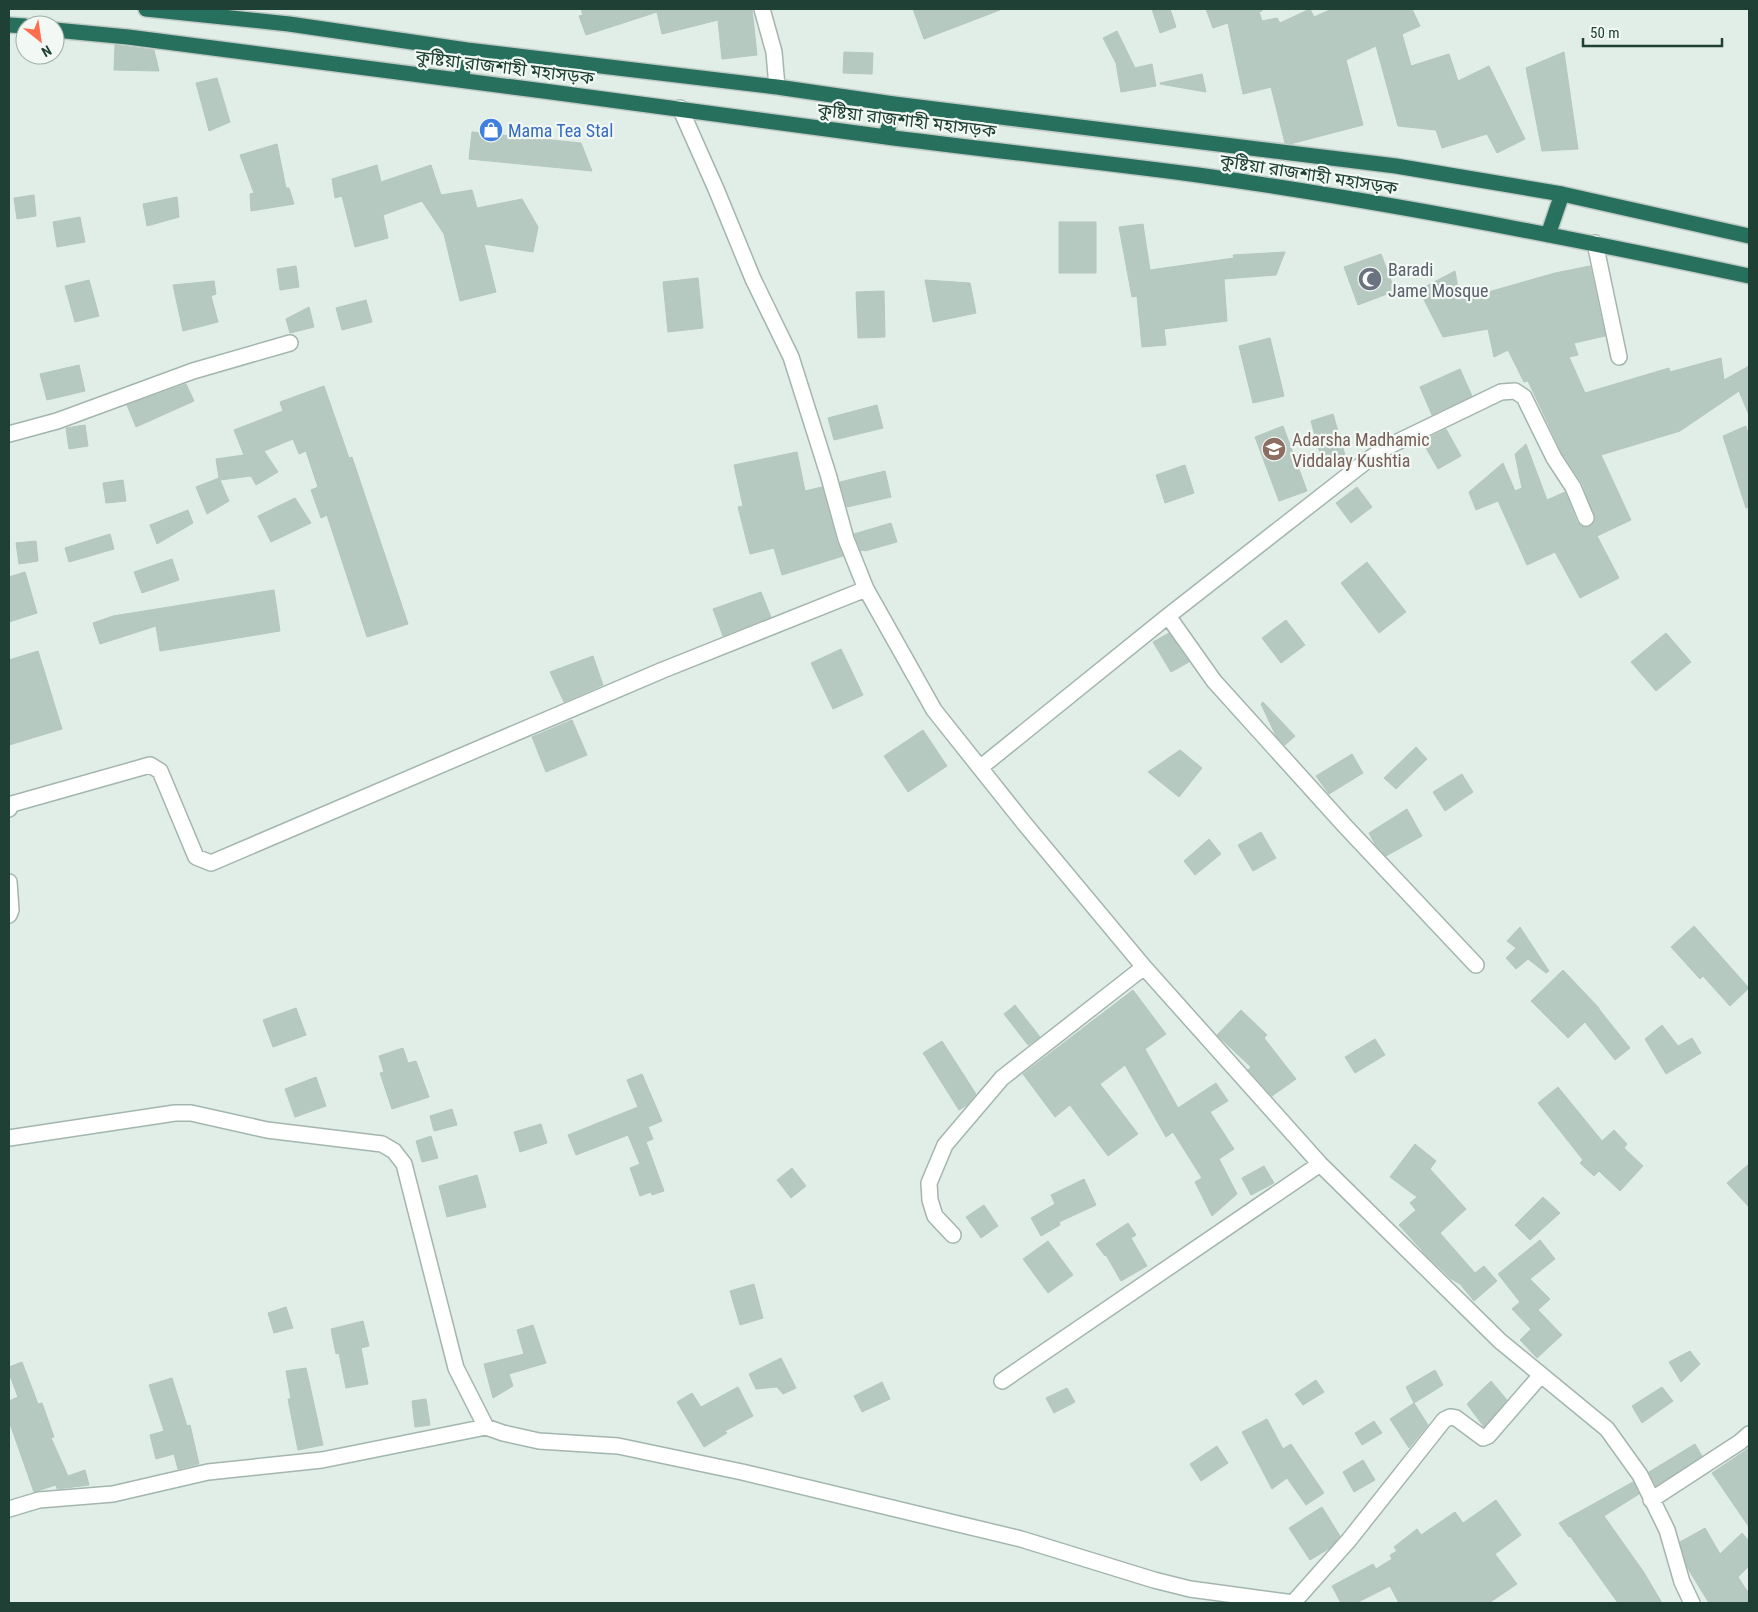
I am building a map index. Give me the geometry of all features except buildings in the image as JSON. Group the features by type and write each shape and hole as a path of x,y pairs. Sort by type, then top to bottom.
{"highway":[{"name":"কুষ্টিয়া রাজশাহী মহাসড়ক","path":"146,9 289,24 468,50 777,87 894,104 1396,166 1562,194 1749,236"},
{"name":"কুষ্টিয়া রাজশাহী মহাসড়ক","path":"65,31 137,38 680,108 886,137 1200,176 1390,206 1594,243 1749,276"},
{"path":"461,80 468,50"},
{"path":"886,137 894,104"},
{"path":"1548,235 1562,194"}],"street":[{"path":"762,9 774,52 777,87"},
{"path":"680,108 753,279 791,357 828,474 846,539 866,589 934,710 1024,823 1144,967 1320,1164 1493,1334 1607,1429 1640,1475 1667,1530 1682,1582 1692,1603"},
{"path":"1594,243 1619,357"},
{"path":"9,434 57,421 193,371 290,343"},
{"path":"981,767 1168,616 1369,459 1389,446 1500,392 1515,391 1524,397 1554,458 1573,487 1586,518"},
{"path":"9,809 12,804 150,765 160,771 196,857 211,863 663,670 866,589"},
{"path":"1168,616 1214,680 1346,826 1476,965"},
{"path":"9,882 11,910 9,915"},
{"path":"953,1235 935,1216 930,1200 929,1183 945,1145 1002,1078 1144,967"},
{"path":"9,1138 175,1113 191,1113 267,1130 382,1144 394,1151 404,1164 456,1368 486,1426"},
{"path":"1002,1381 1320,1164"},
{"path":"9,1509 39,1500 113,1494 208,1472 322,1460 486,1426 503,1433 539,1441 618,1446 742,1472 1021,1538 1154,1580 1190,1588 1293,1603 1349,1540 1444,1420 1450,1416 1456,1418 1483,1438 1488,1436 1541,1375"},
{"path":"1651,1500 1740,1442 1749,1434"}],"place":[{"name":"Mama Tea Stal","path":"491,130"},
{"name":"Baradi Jame Mosque","path":"1370,279"},
{"name":"Adarsha Madhamic Viddalay Kushtia","path":"1274,449"}]}
